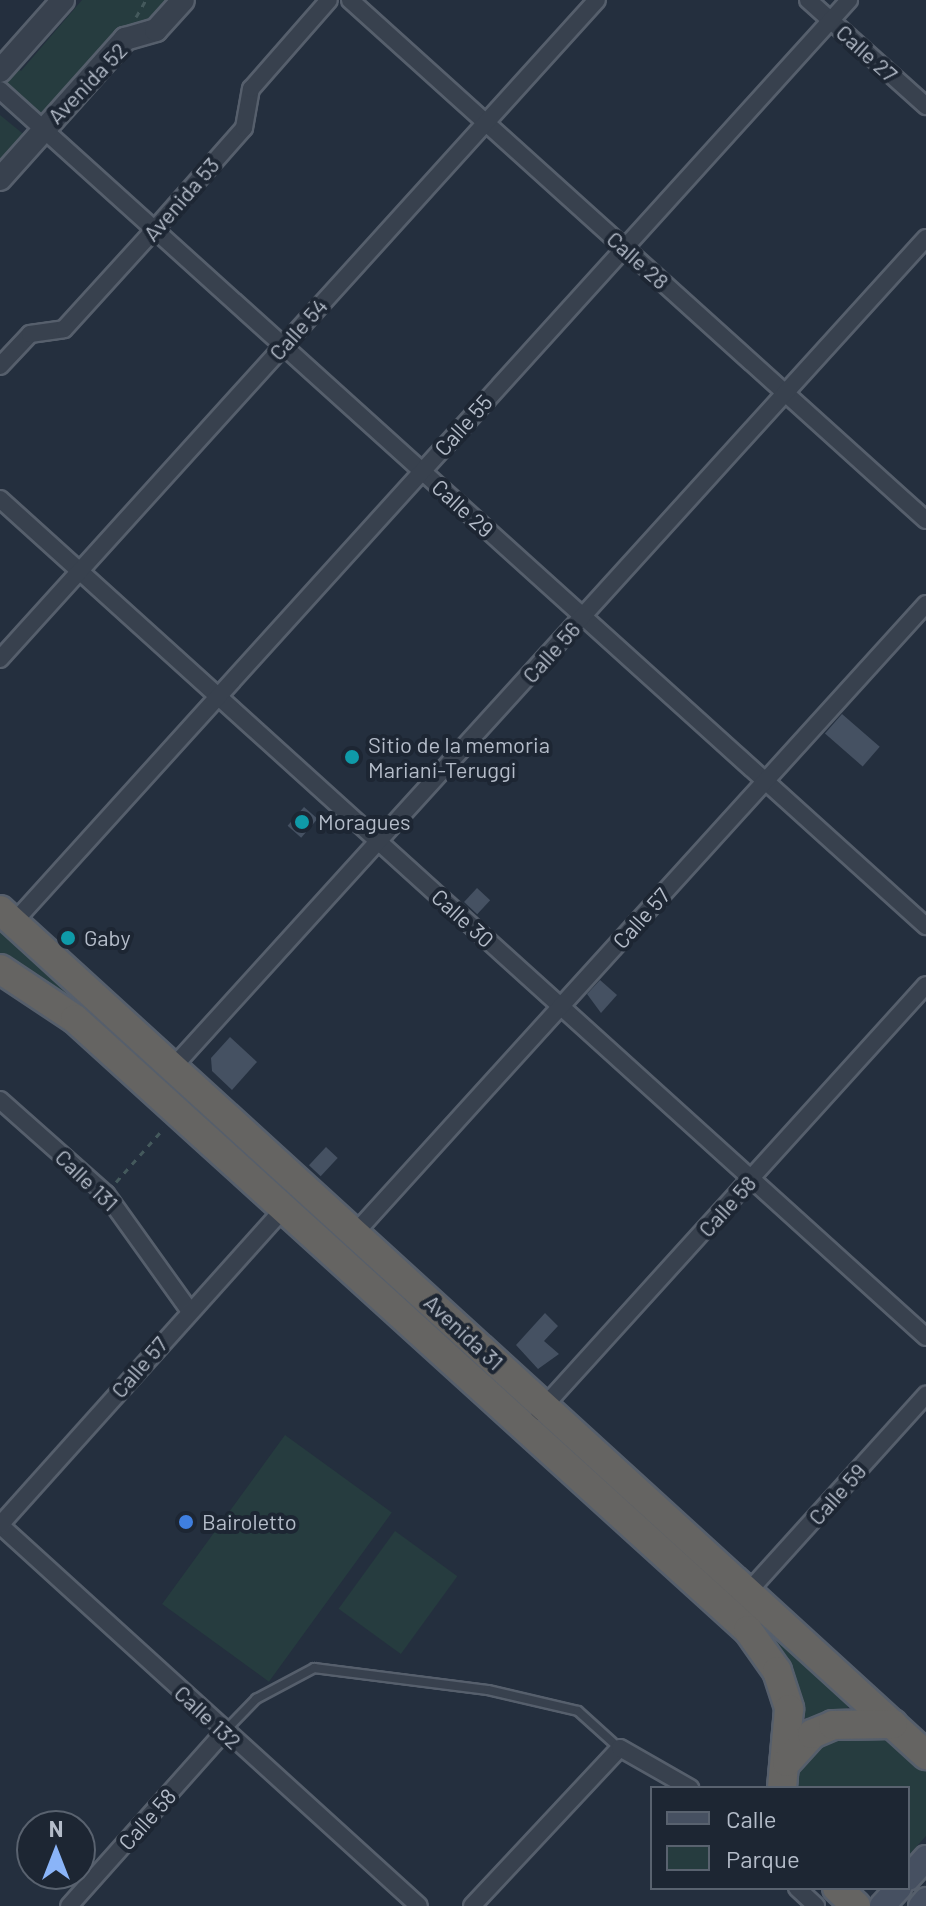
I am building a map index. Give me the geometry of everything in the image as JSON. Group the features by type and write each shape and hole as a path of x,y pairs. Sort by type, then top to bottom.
{"highway":[{"name":"Avenida 31","path":"7,916 356,1232 766,1650 789,1709 785,1775"},
{"name":"Avenida 31","path":"0,969 75,1019 281,1212 536,1415 748,1592 926,1755"},
{"path":"785,1775 812,1734 833,1725 893,1724"},
{"path":"839,1890 856,1906"}],"main road":[{"path":"910,1876 926,1858"},
{"path":"882,1906 897,1890"},
{"path":"921,1906 926,1900"}],"street":[{"path":"0,71 63,0"},
{"name":"Avenida 52","path":"0,179 125,39 156,30 183,0"},
{"name":"Avenida 53","path":"0,366 30,334 64,329 154,230 244,128 251,89 329,0"},
{"name":"Calle 28","path":"350,0 926,520"},
{"name":"Calle 54","path":"0,659 597,0"},
{"name":"Calle 27","path":"808,0 926,106"},
{"name":"Calle 55","path":"7,916 218,696 849,0"},
{"name":"Calle 29","path":"0,90 926,926"},
{"name":"Calle 56","path":"175,1065 926,238"},
{"name":"Calle 30","path":"0,499 926,1337"},
{"name":"Calle 57","path":"356,1232 926,604"},
{"name":"Calle 58","path":"536,1415 926,985"},
{"name":"Calle 131","path":"0,1100 106,1194 189,1310"},
{"name":"Calle 57","path":"0,1525 189,1310 281,1212"},
{"name":"Calle 59","path":"748,1592 926,1395"},
{"name":"Calle 132","path":"0,1525 224,1732 419,1906"},
{"name":"Calle 58","path":"69,1906 224,1732"},
{"path":"472,1906 620,1748 686,1786"},
{"path":"799,1890 816,1906"}],"lane":[{"path":"224,1732 256,1699 314,1668 488,1690 578,1711 620,1748"}],"path":[{"path":"106,1194 178,1115"}],"green space":[{"path":"82,0 170,0 41,120 0,84 15,65 21,71"},
{"path":"0,115 27,137 0,168"},
{"path":"0,931 61,984 496,1376 0,957"},
{"path":"535,1415 850,1699 847,1710 807,1723 773,1637"},
{"path":"285,1435 392,1513 269,1682 162,1604"},
{"path":"395,1531 457,1576 401,1654 339,1609"},
{"path":"883,1734 926,1770 926,1836 910,1854 910,1786 796,1786 800,1769 822,1740"}],"building":[{"path":"842,714 880,747 863,766 825,734"},
{"name":"Moragues","path":"304,807 318,819 301,838 288,826"},
{"path":"477,888 490,900 477,914 464,902"},
{"path":"600,980 617,995 601,1013 587,994"},
{"path":"230,1037 257,1062 232,1090 212,1071 211,1058"},
{"path":"326,1147 338,1158 321,1176 309,1165"},
{"path":"545,1313 558,1326 544,1341 559,1354 538,1369 516,1345"}],"place":[{"name":"Sitio de la memoria Mariani-Teruggi","path":"352,757"},
{"name":"Moragues","path":"302,822"},
{"name":"Gaby","path":"68,938"},
{"name":"Bairoletto","path":"186,1522"}]}
